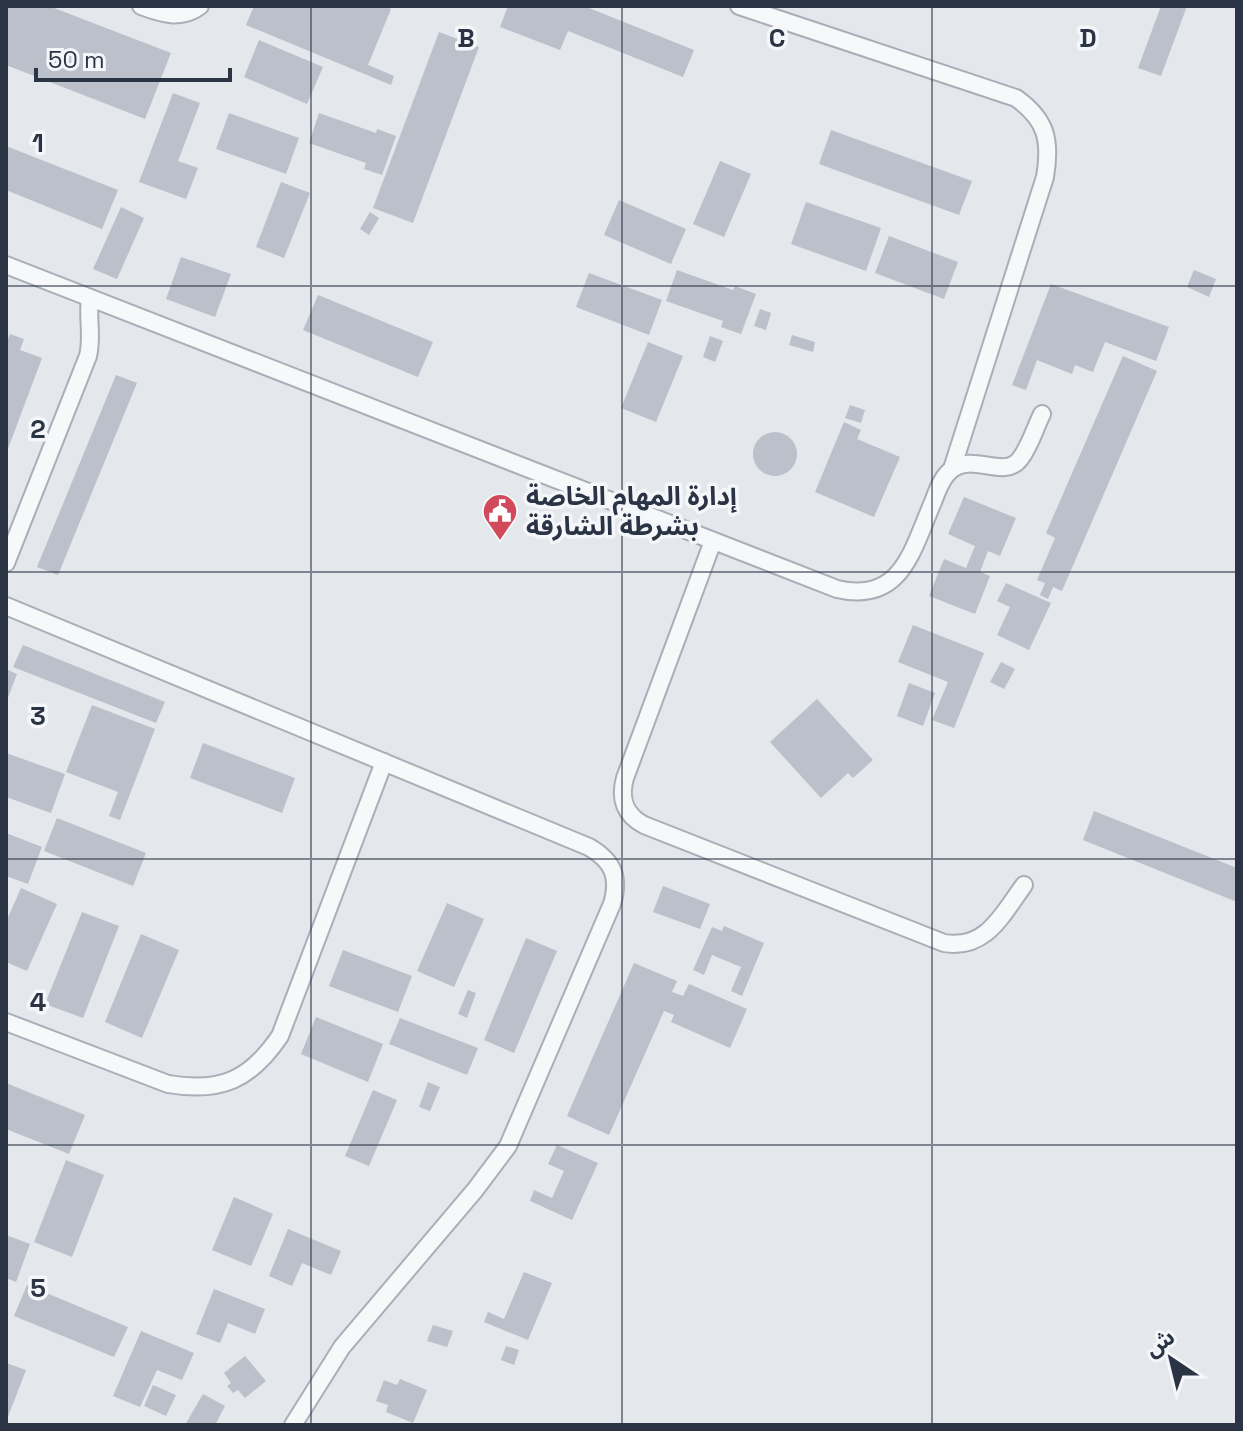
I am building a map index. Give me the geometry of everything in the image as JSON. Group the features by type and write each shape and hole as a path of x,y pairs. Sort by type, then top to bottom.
{"lane":[{"path":"141,6 167,15 182,15 200,6"},
{"path":"6,265 837,589 857,594 879,590 896,578 908,560 937,491 952,469 1045,177 1049,154 1045,130 1032,110 1016,98 739,6"},
{"path":"6,563 88,356 91,340 87,319 90,298"},
{"path":"952,469 974,462 1009,467 1019,461 1042,414"},
{"path":"713,541 625,778 622,797 629,814 644,825 944,943 967,944 987,934 1024,885"},
{"path":"6,606 589,847 604,855 614,869 617,887 612,904 508,1146 475,1190 351,1336 293,1425"},
{"path":"6,1022 168,1084 195,1089 221,1085 245,1075 265,1058 280,1036 384,762"}],"building":[{"path":"6,6 49,6 171,53 145,119 6,65"},
{"path":"254,6 383,6 391,9 368,65 394,76 391,85 246,25"},
{"path":"508,6 584,6 694,50 683,77 568,31 560,50 500,27"},
{"path":"1161,6 1187,6 1161,76 1138,68"},
{"path":"439,32 479,47 413,223 373,208"},
{"path":"259,40 323,67 307,104 244,77"},
{"path":"173,93 200,103 178,161 198,168 186,199 139,182"},
{"path":"229,113 299,138 286,174 216,149"},
{"path":"319,113 376,133 377,129 396,136 382,175 364,169 366,163 309,143"},
{"path":"831,130 972,181 959,215 819,164"},
{"path":"6,146 118,190 102,229 6,190"},
{"path":"720,161 751,174 724,237 693,224"},
{"path":"281,182 310,193 284,258 256,247"},
{"path":"619,200 686,229 671,264 604,235"},
{"path":"806,202 881,228 866,271 791,244"},
{"path":"121,207 144,218 117,279 93,269"},
{"path":"370,212 379,218 369,235 360,229"},
{"path":"889,236 958,262 944,299 875,273"},
{"path":"181,257 231,274 215,317 166,299"},
{"path":"677,270 733,290 735,286 756,294 741,334 721,327 723,321 666,301"},
{"path":"1194,270 1216,279 1209,297 1187,287"},
{"path":"589,273 662,300 649,335 576,307"},
{"path":"1051,284 1169,327 1156,361 1105,342 1093,372 1075,365 1072,374 1037,360 1026,390 1012,385"},
{"path":"318,295 433,342 418,377 303,330"},
{"path":"760,309 771,313 766,330 754,326"},
{"path":"10,334 24,339 20,350 42,358 6,454 6,344"},
{"path":"792,335 815,342 813,352 789,345"},
{"path":"710,336 723,341 715,362 703,357"},
{"path":"648,342 683,356 656,422 621,408"},
{"path":"1123,356 1157,371 1062,591 1053,587 1048,599 1040,595 1045,583 1037,580 1055,538 1046,533"},
{"path":"116,375 137,383 58,575 37,567"},
{"path":"850,405 865,410 861,423 845,418"},
{"path":"844,422 861,430 857,439 900,457 874,517 815,492"},
{"path":"775,432 791,438 797,454 791,470 775,476 759,470 753,454 759,438"},
{"path":"964,497 1016,518 1000,556 988,551 980,572 990,576 975,614 929,596 944,559 966,568 975,546 948,534"},
{"path":"1006,583 1051,603 1029,650 997,635 1010,607 997,601"},
{"path":"913,625 984,653 954,728 932,720 948,682 898,662"},
{"path":"23,645 165,702 156,723 13,667"},
{"path":"1001,662 1015,669 1004,689 990,682"},
{"path":"6,669 17,674 6,703"},
{"path":"909,683 935,693 923,726 897,716"},
{"path":"817,699 873,760 853,778 848,773 821,798 770,742"},
{"path":"92,705 155,729 120,820 109,816 118,792 66,772"},
{"path":"203,743 295,778 282,813 190,778"},
{"path":"6,753 65,774 51,813 6,797"},
{"path":"1094,811 1237,868 1237,902 1083,840"},
{"path":"57,818 146,853 133,886 44,851"},
{"path":"6,833 42,847 28,884 6,876"},
{"path":"663,886 710,904 700,929 653,912"},
{"path":"21,888 57,904 27,971 6,962 6,922"},
{"path":"447,903 484,919 454,987 417,971"},
{"path":"82,912 119,926 83,1018 45,1004"},
{"path":"724,926 764,943 742,996 731,991 741,967 712,955 704,975 693,970 712,927 722,931"},
{"path":"141,934 179,950 142,1038 105,1022"},
{"path":"526,938 557,951 514,1053 484,1040"},
{"path":"343,950 412,976 398,1012 329,986"},
{"path":"634,963 677,981 672,992 683,996 689,984 747,1009 730,1048 671,1022 674,1015 664,1011 609,1135 567,1116"},
{"path":"468,990 476,993 467,1018 458,1014"},
{"path":"316,1017 383,1044 368,1082 301,1054"},
{"path":"400,1018 478,1048 467,1075 389,1044"},
{"path":"428,1082 440,1087 430,1111 419,1107"},
{"path":"6,1083 85,1115 69,1154 6,1129"},
{"path":"373,1090 397,1100 369,1166 345,1156"},
{"path":"557,1145 598,1163 572,1220 530,1201 534,1190 552,1198 564,1171 548,1164"},
{"path":"66,1160 104,1175 72,1257 34,1242"},
{"path":"234,1197 273,1214 251,1266 212,1250"},
{"path":"288,1229 341,1251 331,1275 302,1263 292,1286 269,1276"},
{"path":"6,1235 30,1244 16,1282 6,1278"},
{"path":"524,1272 552,1283 528,1340 484,1322 488,1312 504,1319"},
{"path":"27,1285 128,1327 114,1357 14,1316"},
{"path":"214,1289 265,1309 255,1334 228,1323 220,1343 196,1334"},
{"path":"433,1325 453,1331 447,1347 427,1341"},
{"path":"141,1331 194,1353 182,1380 157,1370 140,1407 113,1396"},
{"path":"506,1346 519,1350 514,1365 501,1360"},
{"path":"245,1356 266,1381 245,1398 238,1390 233,1393 227,1386 231,1383 224,1373"},
{"path":"6,1363 26,1370 6,1422"},
{"path":"400,1379 427,1390 413,1423 386,1412 388,1405 376,1401 384,1380 397,1385"},
{"path":"153,1385 176,1395 166,1416 144,1406"},
{"path":"203,1394 225,1406 215,1425 185,1425"}],"place":[{"name":"إدارة المهام الخاصة بشرطة الشارقة","path":"500,542"}]}
